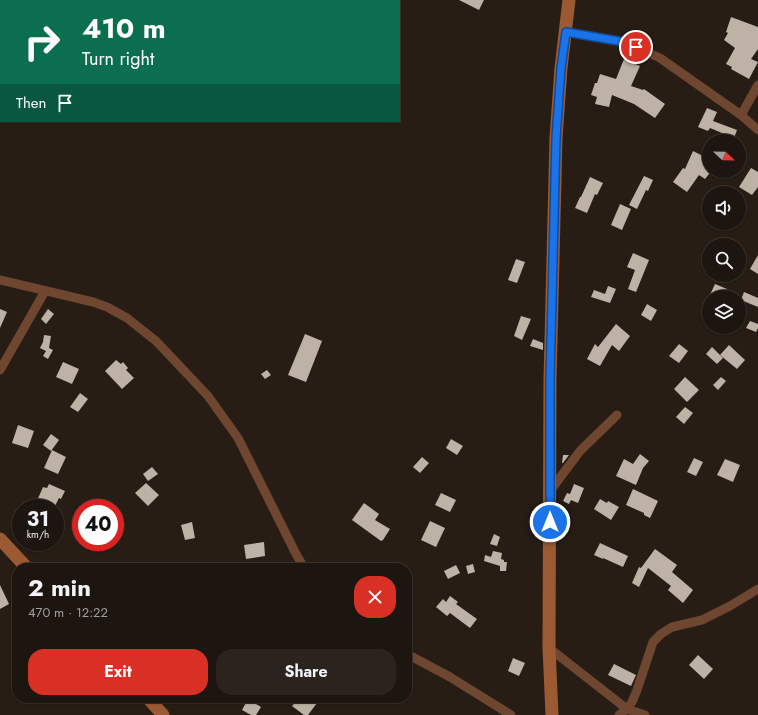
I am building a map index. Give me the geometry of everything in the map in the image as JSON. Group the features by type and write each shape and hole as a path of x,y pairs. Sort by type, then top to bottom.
{"street":[{"path":"552,715 549,648 550,380 556,138 561,68 570,0"},
{"path":"566,32 624,42 660,58 741,115 758,130"},
{"path":"741,115 758,85"},
{"path":"0,280 107,306 127,318 156,341 208,396 238,438 301,563"},
{"path":"0,370 45,291"},
{"path":"550,491 580,451 617,415"},
{"path":"0,539 22,563"},
{"path":"619,715 627,709 632,702 654,642 661,634 672,627 702,620 730,606 758,589"},
{"path":"549,648 627,709 645,715"},
{"path":"412,657 450,677 512,715"},
{"path":"152,703 163,715"}],"building":[{"path":"459,0 484,0 479,10"},
{"path":"731,17 758,27 758,49 751,59 758,62 749,79 731,69 732,67 726,64 735,48 724,40 728,33 726,32"},
{"path":"624,59 640,66 631,86 644,89 665,104 655,118 634,104 612,95 609,107 595,104 597,97 591,95 600,74 616,79"},
{"path":"707,108 717,112 713,121 737,130 736,134 724,134 710,128 708,131 698,127"},
{"path":"693,151 702,156 702,177 699,175 687,192 673,182 683,168 685,169"},
{"path":"751,168 758,172 758,187 752,195 746,191 746,186 740,186"},
{"path":"644,176 653,180 648,191 646,190 637,209 629,205"},
{"path":"590,177 603,183 597,195 595,194 587,213 575,208"},
{"path":"620,204 631,209 622,230 611,225"},
{"path":"633,253 649,260 636,292 628,289 635,270 627,267"},
{"path":"758,255 758,274 750,269"},
{"path":"516,259 525,262 517,283 508,280"},
{"path":"715,284 727,289 727,290 712,290"},
{"path":"608,286 616,289 610,303 591,297 594,290 605,294"},
{"path":"746,293 758,298 758,307 746,302"},
{"path":"647,304 657,310 651,321 641,315"},
{"path":"0,309 7,312 0,328"},
{"path":"48,309 54,314 46,324 41,319"},
{"path":"521,316 531,319 522,340 514,336"},
{"path":"750,321 758,324 756,332 746,328"},
{"path":"616,324 630,336 619,351 612,345 600,366 587,359 595,344 598,347"},
{"path":"305,334 322,341 306,382 288,375"},
{"path":"44,335 51,336 49,348 53,350 48,359 43,356 46,351 40,348"},
{"path":"533,339 543,343 543,350 530,346"},
{"path":"679,344 688,351 679,363 669,356"},
{"path":"729,345 745,360 737,369 720,355"},
{"path":"712,347 723,358 717,364 706,354"},
{"path":"116,360 121,364 123,362 128,368 126,370 134,378 122,389 105,371"},
{"path":"63,362 79,369 72,384 56,377"},
{"path":"267,370 271,375 265,379 261,374"},
{"path":"685,377 699,390 687,402 674,389"},
{"path":"721,377 726,381 718,390 713,385"},
{"path":"80,393 88,399 78,412 70,407"},
{"path":"685,407 693,413 684,424 676,417"},
{"path":"18,425 34,431 28,448 12,443"},
{"path":"51,434 59,440 51,451 43,445"},
{"path":"451,439 463,446 457,455 446,448"},
{"path":"52,450 66,457 58,474 44,468"},
{"path":"640,454 649,461 643,468 636,485 616,476 624,459 633,464"},
{"path":"563,455 569,455 562,463"},
{"path":"422,457 429,463 420,473 413,467"},
{"path":"694,458 703,462 696,476 687,472"},
{"path":"725,459 740,465 733,482 717,475"},
{"path":"152,467 158,474 148,481 143,474"},
{"path":"146,483 159,495 148,506 135,493"},
{"path":"49,484 65,491 61,499 38,499 43,487 47,488"},
{"path":"574,484 584,488 578,503 571,500 569,504 563,501 567,493 570,494"},
{"path":"633,489 658,501 650,518 644,515 644,513 626,505"},
{"path":"441,493 456,500 450,512 435,505"},
{"path":"600,499 607,503 608,501 619,507 611,520 594,509"},
{"path":"364,503 379,514 375,520 390,529 381,541 352,520"},
{"path":"430,521 445,528 436,547 421,540"},
{"path":"192,522 195,538 185,540 181,525"},
{"path":"494,534 500,537 497,546 490,544"},
{"path":"264,542 265,556 246,559 244,545"},
{"path":"600,543 628,556 623,567 594,555"},
{"path":"655,549 677,565 672,572 693,590 683,603 668,590 671,586 648,568 639,587 632,583 639,567 641,568"},
{"path":"493,551 502,553 501,559 504,560 504,562 507,562 506,571 500,571 500,566 484,561 485,555 491,557"},
{"path":"473,564 475,572 468,574 466,566"},
{"path":"456,565 460,573 448,579 444,571"},
{"path":"0,585 9,604 0,609"},
{"path":"450,596 458,602 456,604 477,619 470,628 450,613 447,616 436,607 443,599 446,602"},
{"path":"698,655 713,669 704,679 689,665"},
{"path":"513,658 525,663 519,676 508,671"},
{"path":"614,664 636,675 631,686 608,675"},
{"path":"246,703 254,703 261,707 256,715 251,715 242,710"},
{"path":"295,703 317,703 308,715 304,715 292,706"}],"route":[{"path":"550,522 550,380 556,138 561,68 566,32 624,42 636,47"}]}
